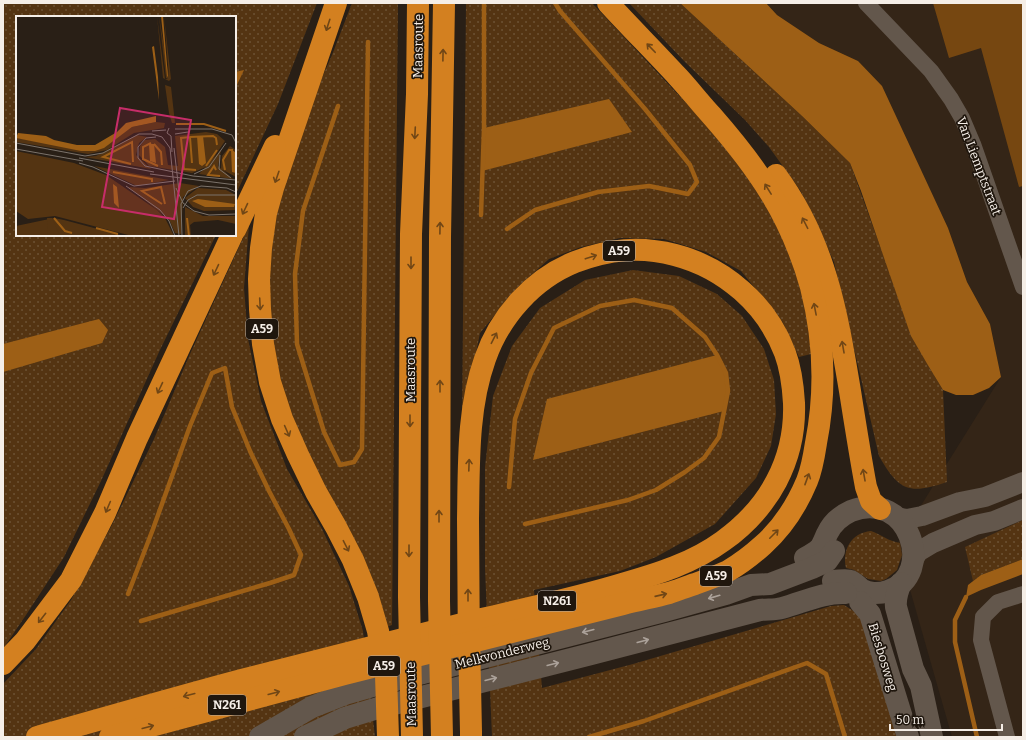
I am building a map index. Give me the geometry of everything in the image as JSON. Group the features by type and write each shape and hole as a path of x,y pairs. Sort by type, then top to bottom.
{"highway":[{"name":"A59","path":"336,3 273,188 266,213 261,248 259,279 260,309 263,344 270,382 282,420 316,492 353,560 368,597 378,631 386,675 388,737"},
{"name":"Maasroute","path":"412,737 409,597 411,234 417,94 418,3"},
{"name":"Maasroute","path":"442,737 439,601 440,253 444,3"},
{"name":"A59","path":"514,631 669,593 727,571 762,545 778,530 790,514 807,480 819,431 823,371 816,313 811,287 804,264 783,215 758,173 720,125 678,76 608,3"},
{"name":"A59","path":"236,228 321,47"},
{"name":"A59","path":"678,76 718,109 768,164 784,185 808,230 824,269 838,320 866,487 871,501 894,519"},
{"path":"3,664 25,641 71,580 105,513 137,438 232,236"},
{"name":"A59","path":"471,735 468,606 470,434 474,404 486,356 501,325 523,297 554,273 591,256 608,252 637,250 664,252 682,256 722,275 738,287 764,314 783,348 792,377 794,394 792,439 785,463 777,482 760,507 744,525 722,542 694,558 667,570 601,590"},
{"name":"N261","path":"110,737 345,674 514,631 601,590"},
{"name":"N261","path":"37,737 233,683 345,674"}],"main road":[{"path":"873,507 894,519 912,541 913,551 919,563 910,570 902,593 885,605 876,605 848,592 836,578 827,549 833,524 841,516 851,511 873,507"},
{"path":"827,549 836,542 844,530 849,526 861,521 875,520 896,531 894,519"},
{"name":"Melkvonderweg","path":"260,737 312,707 345,674 380,684 514,631 664,612 751,585 766,575 827,549"},
{"name":"Melkvonderweg","path":"305,737 346,718 378,708 760,610 776,601 832,581 848,592"},
{"path":"848,592 851,581 863,590 869,592 877,593 894,588 902,593"},
{"name":"Biesbosweg","path":"848,592 870,614 908,737"},
{"name":"Biesbosweg","path":"902,593 904,638 913,669 921,686 932,737"}],"street":[{"name":"Van Liemptstraat","path":"866,3 931,71 951,99 962,118 973,144 1023,287"},
{"path":"894,519 913,530 964,510 985,497 1023,482"},
{"path":"919,563 977,534 994,521 1023,509"},
{"path":"1006,737 981,640 983,617 998,602 1023,594"}],"shaded area":[{"path":"3,3 317,3 278,104 236,194 236,16 16,16 16,236 216,236 159,352 101,481 64,557 3,649"},
{"path":"352,3 398,3 392,625 382,629 297,436 274,364 267,265 276,204 303,121 332,55"},
{"path":"466,3 592,3 717,136 753,180 778,223 809,313 811,354 799,357 782,321 741,271 706,252 664,239 620,238 581,247 549,259 519,286 480,333 462,424"},
{"path":"629,3 680,3 802,116 850,163 880,246 929,367 943,390 947,482 934,486 914,489 899,483 886,468 879,456 834,262 800,190 769,147 745,120 685,62"},
{"path":"680,3 766,3 777,15 819,43 858,61 882,86 948,228 967,282 990,324 1001,377 989,388 973,395 956,395 943,390 911,336 850,163 802,116"},
{"path":"766,3 1023,3 1023,737 952,737 897,544 1001,377 990,324 967,282 948,228 914,156 858,61 819,43 777,15"},
{"path":"244,70 236,87 236,72"},
{"path":"609,99 632,132 482,171 484,128"},
{"path":"249,225 244,288 248,339 261,401 287,469 322,529 349,586 363,631 375,737 3,737 3,684 36,649 71,600 112,525 154,439 190,354"},
{"path":"633,270 679,276 717,294 742,316 764,349 774,380 776,414 771,446 756,478 715,524 656,557 620,571 534,590 542,688 633,664 831,606 844,605 860,615 897,737 492,737 485,568 485,467 493,396 512,346 540,308 585,280"},
{"path":"99,319 108,330 102,343 3,372 3,344"},
{"path":"717,355 726,373 728,391 724,411 533,460 547,399"},
{"path":"1023,520 1023,559 981,575 973,581 965,547"},
{"path":"871,531 892,541 900,543 902,555 897,570 881,581 868,579 854,570 846,568 845,555 853,539 864,532"},
{"path":"1023,559 1023,574 966,597 968,585 981,575"}],"building":[{"path":"933,3 1023,3 1023,186 1019,187 981,48 949,58"}],"waterway":[{"path":"481,215 484,128 484,3"},
{"path":"507,229 535,210 598,192 649,186 688,194 697,182 690,165 645,109 560,11 555,3"},
{"path":"338,106 303,211 295,274 297,344 324,432 340,465 354,462 362,449 368,42"},
{"path":"509,487 515,419 531,373 554,328 600,306 634,300 672,308 705,337 717,355 726,373 728,391 719,437 704,458 656,490 628,500 525,524"},
{"path":"128,594 190,426 212,373 225,368 232,407 250,451 301,555 294,575 141,621"},
{"path":"966,597 955,620 955,642 977,737"},
{"path":"589,737 644,721 807,663 826,674 845,737"}]}
